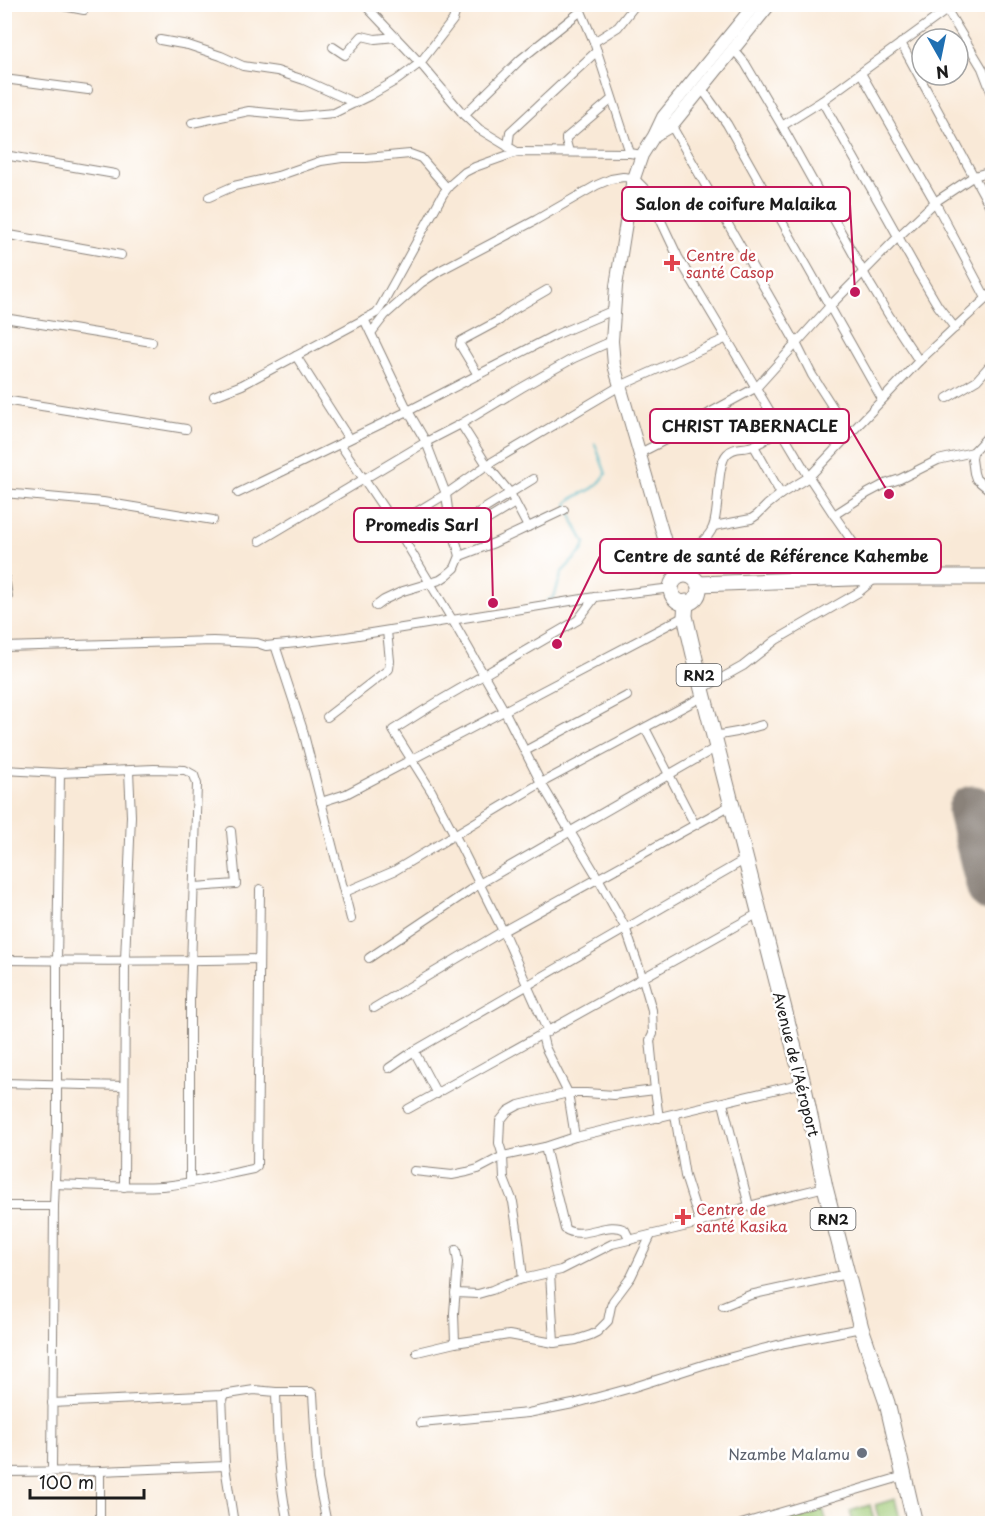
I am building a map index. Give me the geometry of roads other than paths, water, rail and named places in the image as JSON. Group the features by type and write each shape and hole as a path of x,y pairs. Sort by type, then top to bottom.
{"highway":[{"path":"674,576 693,577 699,584 696,598 685,609 674,596 674,576"},
{"path":"699,584 877,577 993,577"},
{"name":"Avenue de l'Aéroport","path":"685,609 715,741 803,1083 825,1187 861,1328 887,1403 915,1524"}],"main road":[{"path":"668,121 755,4"},
{"path":"674,576 614,365 612,341 614,310 636,154 702,89 770,4"}],"street":[{"path":"53,4 84,10"},
{"path":"364,4 420,63 464,115 478,129 513,149 636,154 612,99 594,42 580,8 521,59 464,115"},
{"path":"192,123 249,111 290,116 319,115 334,112 355,103 397,80 420,63 453,20 456,4"},
{"path":"594,42 618,27 636,4"},
{"path":"782,126 861,73 949,6 993,94"},
{"path":"333,47 345,55 362,36 375,39 396,37"},
{"path":"160,40 188,45 243,66 277,71 304,80 355,103"},
{"path":"901,43 993,210"},
{"path":"734,50 782,126 890,317 919,361"},
{"path":"513,149 508,139 510,132 597,51"},
{"path":"714,526 751,519 781,494 809,477 919,361 989,295 861,73"},
{"path":"4,79 87,90"},
{"path":"702,89 727,124 882,399"},
{"path":"569,152 566,138 612,99"},
{"path":"822,101 938,306 954,328"},
{"path":"668,121 796,343 812,375 850,434"},
{"path":"214,396 242,384 376,313 447,188 465,172 513,149"},
{"path":"208,197 234,186 278,176 321,161 410,154 421,158 447,188"},
{"path":"4,156 115,174"},
{"path":"640,453 757,387 830,306 935,202 974,176 993,171"},
{"path":"345,892 394,871 541,783 645,728 743,666 776,640 859,592 877,577 809,477 678,257 647,191 634,178 611,179 597,185 439,271 421,283 385,315 371,333"},
{"path":"4,234 121,255"},
{"path":"478,375 460,345 461,341 500,320 547,290"},
{"path":"238,493 408,411 555,335 614,310"},
{"path":"4,318 152,342"},
{"path":"364,319 408,411 426,442 446,494 449,517 460,556"},
{"path":"395,525 446,494 487,465 620,386 725,339"},
{"path":"260,541 521,388 574,358 612,341"},
{"path":"296,356 349,439"},
{"path":"947,398 977,380 993,363"},
{"path":"4,400 186,429"},
{"path":"461,424 487,465 510,493 528,526"},
{"path":"4,647 213,641 257,643 266,646 387,631 595,597 674,576 714,526 724,457 732,450 754,446 782,429"},
{"path":"834,515 885,484 938,460 973,452 993,432"},
{"path":"340,444 395,525 485,675 541,783 625,927 643,979 653,1021 653,1034 650,1040 659,1118"},
{"path":"754,446 781,494"},
{"path":"973,452 976,478 993,492"},
{"path":"515,503 477,526 471,517 533,479"},
{"path":"4,493 103,502 213,520"},
{"path":"375,606 403,591 440,580 451,572 460,556 494,543 564,510"},
{"path":"4,570 8,597"},
{"path":"575,1137 568,1093 545,1047 545,1034 527,985 503,931 432,792 393,730 578,621 595,597"},
{"path":"321,802 346,794 505,712 685,609"},
{"path":"327,717 389,669 387,631"},
{"path":"275,645 302,727 351,919"},
{"path":"525,751 627,696"},
{"path":"369,958 479,884 669,775 715,741 762,725"},
{"path":"645,728 695,825"},
{"path":"4,770 60,773 185,770 194,775 197,784 191,961 190,1182"},
{"path":"124,1187 125,960 131,831 129,771"},
{"path":"52,1471 60,773"},
{"path":"374,1008 503,931 731,805"},
{"path":"195,887 236,884 231,831"},
{"path":"389,1068 625,927 746,859"},
{"path":"55,1184 163,1186 253,1169 257,1166 260,889"},
{"path":"408,1109 759,913"},
{"path":"4,960 258,959"},
{"path":"414,1051 437,1094"},
{"path":"4,1083 124,1086"},
{"path":"414,1171 452,1175 478,1169 502,1156 803,1083"},
{"path":"523,1279 513,1203 504,1179 500,1121 508,1111 519,1105 568,1093 614,1095 655,1090"},
{"path":"723,1103 749,1206"},
{"path":"675,1114 685,1176 700,1223"},
{"path":"544,1147 565,1229 574,1233 615,1227 625,1230 630,1240"},
{"path":"455,1293 478,1294 492,1290 565,1268 612,1244 700,1223 749,1206 825,1187"},
{"path":"4,1206 54,1206"},
{"path":"417,1352 455,1343 513,1335 554,1343 591,1335 604,1326 610,1315 613,1300 631,1277 651,1235"},
{"path":"455,1343 454,1313 458,1262 456,1250"},
{"path":"550,1273 554,1343"},
{"path":"723,1306 750,1295 847,1274"},
{"path":"421,1423 528,1413 573,1404 709,1363 785,1343 861,1328"},
{"path":"52,1402 222,1395 254,1390 311,1392 313,1394 318,1479 327,1524"},
{"path":"276,1392 279,1466 288,1524"},
{"path":"222,1395 225,1466 234,1524"},
{"path":"4,1472 225,1466"},
{"path":"100,1471 100,1524"},
{"path":"741,1524 904,1476"}],"waterway":[{"path":"547,601 554,597 562,572 582,551 585,543 567,503 593,488 606,474 595,444"}],"place":[{"name":"Centre de santé Casop","path":"672,263"},
{"name":"Salon de coifure Malaika","path":"855,292"},
{"name":"CHRIST TABERNACLE","path":"889,494"},
{"name":"Promedis Sarl","path":"493,603"},
{"name":"Centre de santé de Référence Kahembe","path":"557,644"},
{"name":"Centre de santé Kasika","path":"683,1217"},
{"name":"Nzambe Malamu","path":"862,1453"}]}
